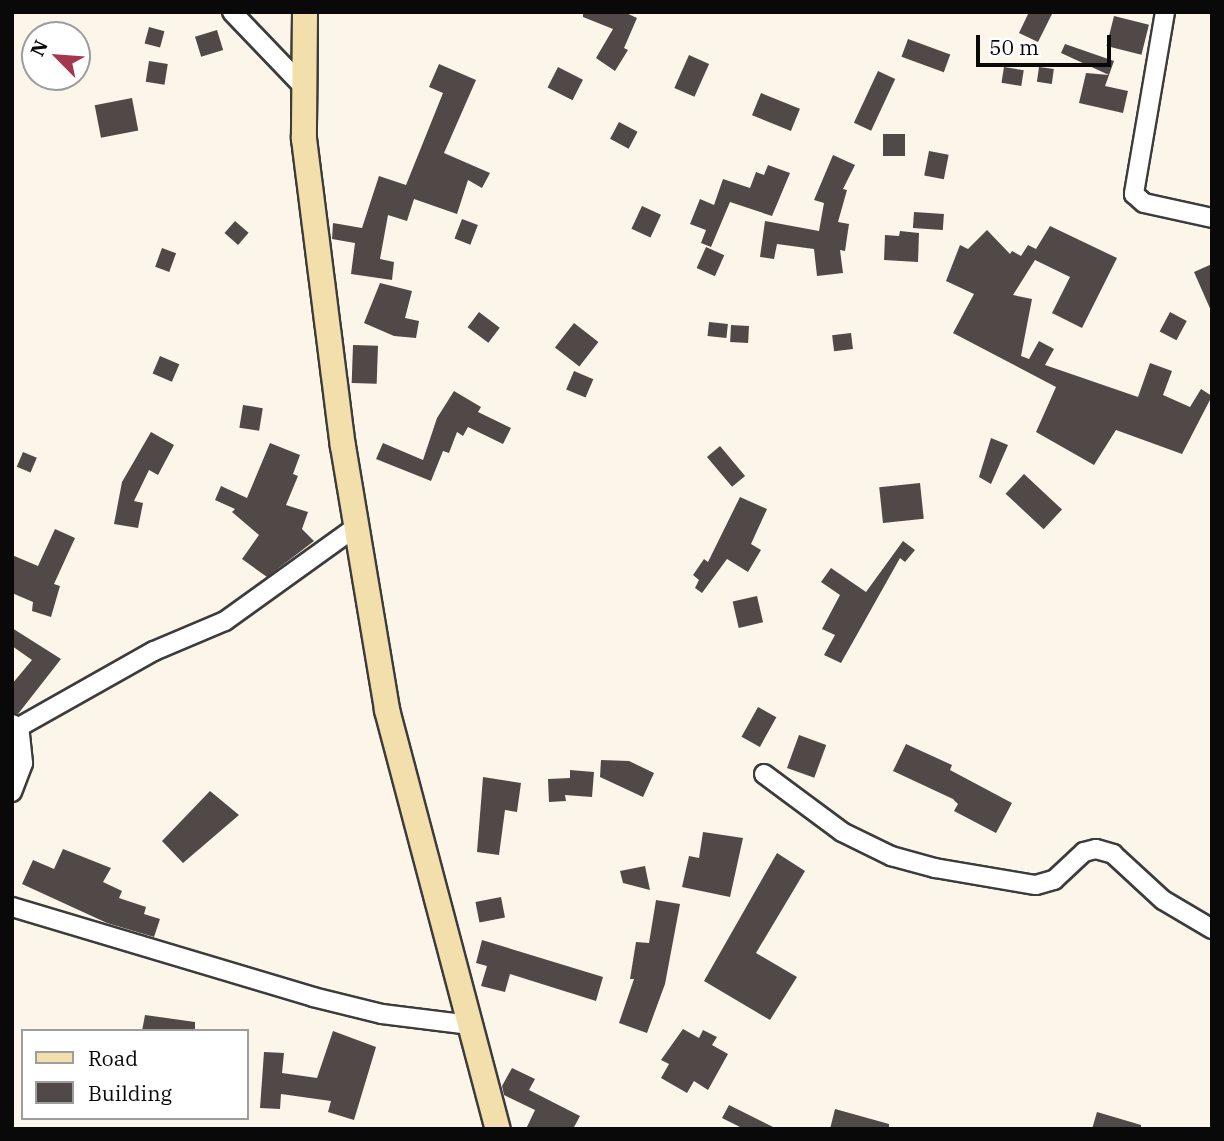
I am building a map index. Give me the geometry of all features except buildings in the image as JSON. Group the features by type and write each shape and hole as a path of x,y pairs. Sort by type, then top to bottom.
{"street":[{"path":"232,12 302,85"},
{"path":"305,12 302,85 304,139 356,527 387,710 498,1129"},
{"path":"1165,12 1134,194 1144,203 1212,218"},
{"path":"12,792 23,762 16,726 154,651 225,621 356,527"},
{"path":"764,774 842,832 891,856 936,868 1036,885 1054,880 1084,852 1096,849 1113,854 1163,900 1212,929"},
{"path":"12,906 313,997 382,1014 470,1025"}]}
